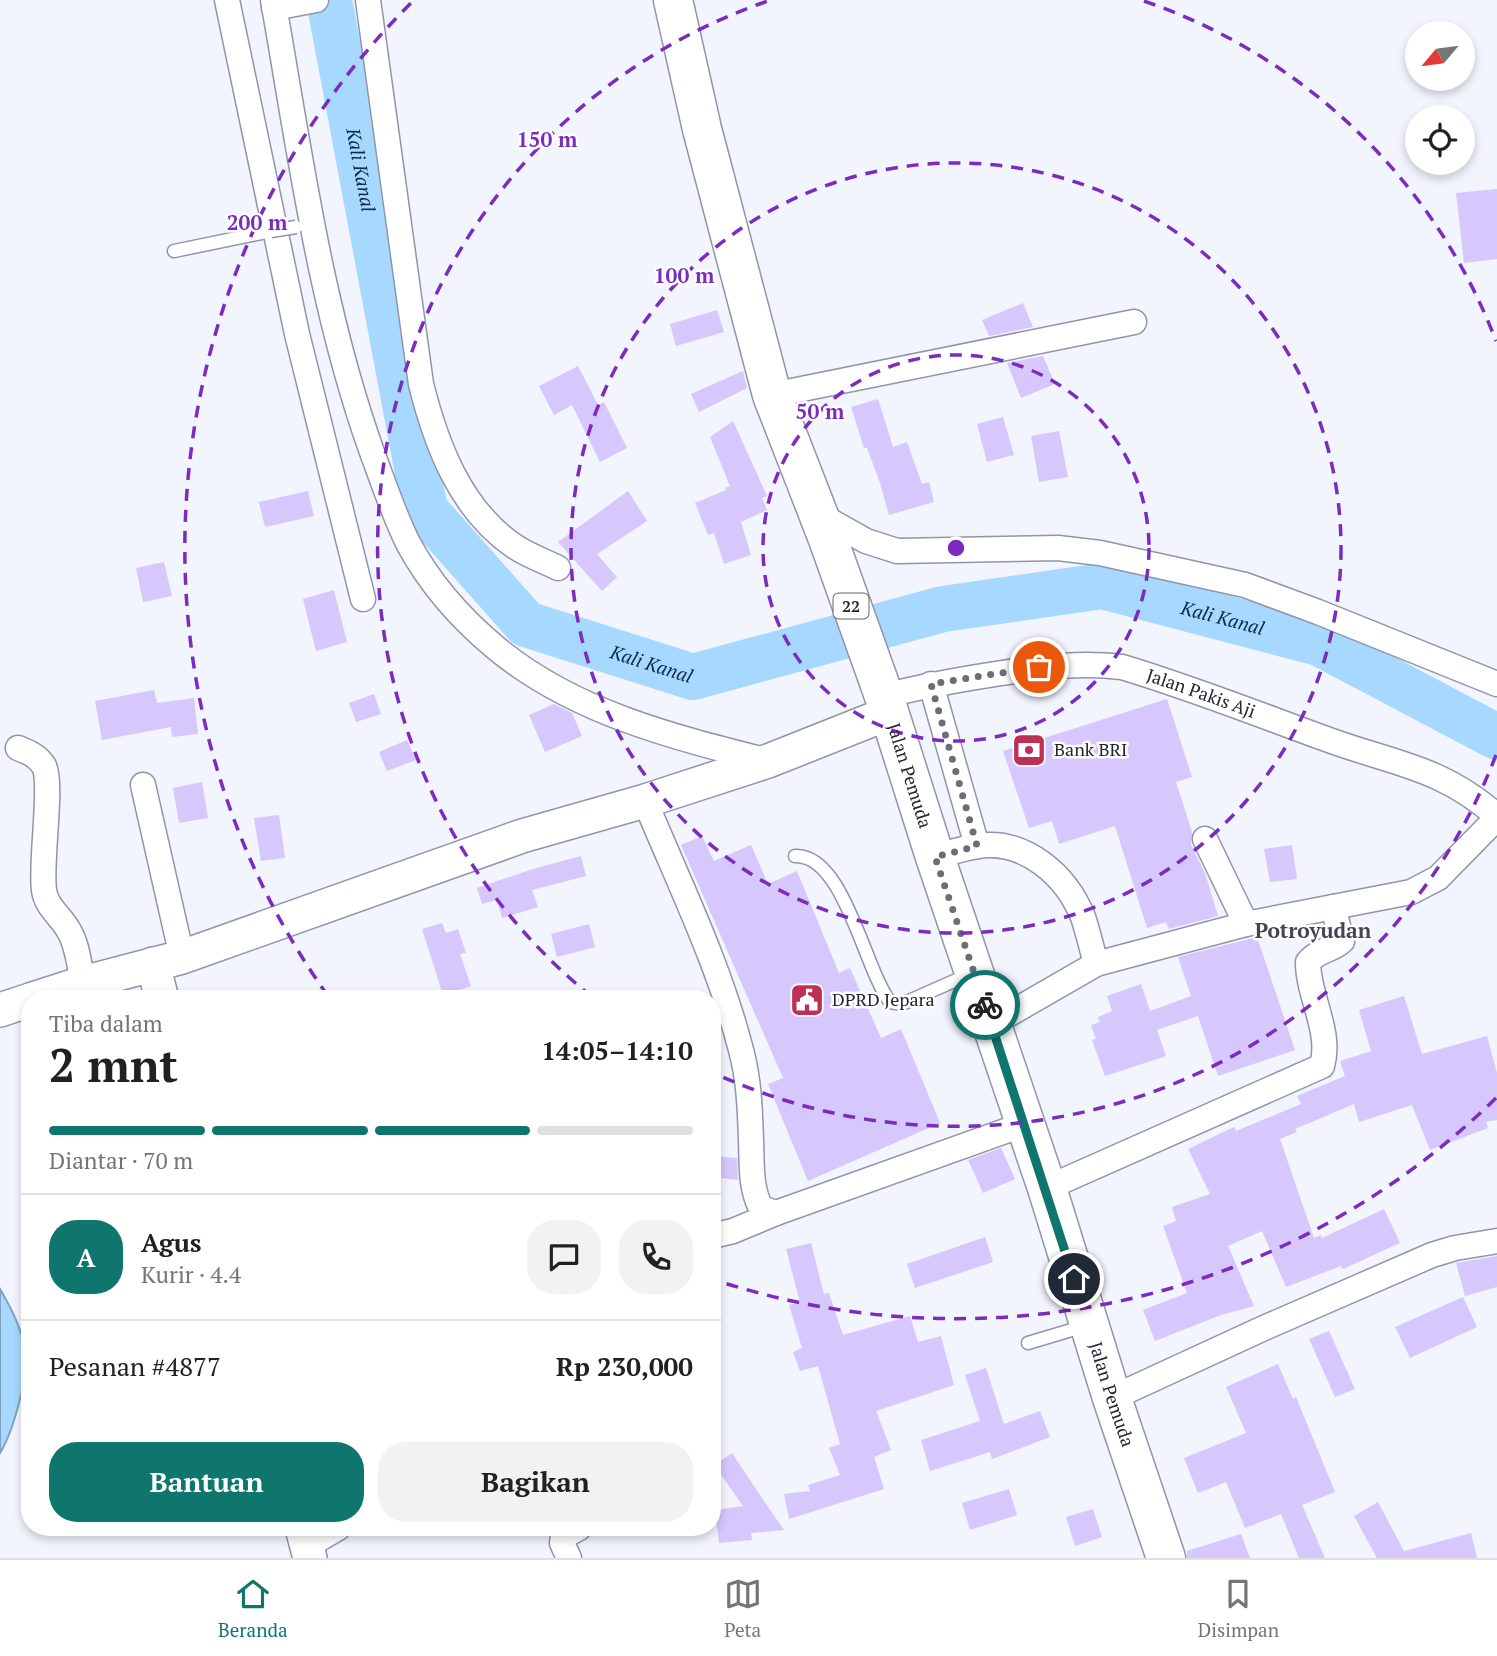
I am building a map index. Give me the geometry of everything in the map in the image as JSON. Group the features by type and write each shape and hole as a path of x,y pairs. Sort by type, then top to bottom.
{"highway":[{"name":"22","path":"673,0 702,129 772,394 823,526 882,694"},
{"name":"Jalan Pemuda","path":"882,694 1047,1188 1088,1324 1166,1558"}],"main road":[{"path":"60,990 167,961 522,836 645,801 768,761 882,694"},
{"path":"163,990 167,961"},
{"path":"0,1010 21,1003"}],"street":[{"path":"227,0 297,334 363,598"},
{"path":"316,0 274,5 304,225 354,401 393,509 409,544 449,603 498,650 560,691 606,712 682,739 768,761"},
{"path":"368,0 421,383 430,422 458,484 493,530 516,547 558,568"},
{"path":"772,394 1133,322"},
{"path":"823,526 897,551 1058,548 1100,553 1245,585 1497,684"},
{"name":"Jalan Pakis Aji","path":"882,694 1059,664 1122,667 1339,744 1421,768 1472,795 1497,817"},
{"path":"931,684 977,846"},
{"path":"18,748 37,757 45,767 47,780 44,891 48,903 61,918 75,943 83,982"},
{"path":"143,785 167,961"},
{"path":"645,801 706,947 721,990"},
{"path":"992,1024 1097,964 1246,924 1411,892 1438,878 1478,840 1497,817"},
{"path":"1205,839 1246,924"},
{"path":"935,857 977,846 1011,848 1029,854 1049,868 1065,885 1082,915 1097,964"},
{"path":"1047,1188 1322,1066 1324,1033 1310,982 1308,962 1321,950 1339,945 1342,941 1333,907"},
{"path":"721,991 742,1052 750,1105 752,1175 757,1200 761,1208 776,1213"},
{"path":"721,1234 1025,1124"},
{"path":"1112,1398 1432,1255 1497,1241"},
{"path":"565,1536 562,1543 569,1558"}],"lane":[{"path":"174,251 304,225"},
{"path":"795,856 813,859 835,882 890,1002 902,1004 974,972"},
{"path":"1028,1343 1088,1324"}],"water":[{"path":"0,1289 21,1335 21,1392 10,1431 0,1453"}],"building":[{"path":"1497,189 1497,259 1464,263 1456,193"},
{"path":"1023,303 1033,327 989,336 982,320"},
{"path":"717,310 724,332 676,346 670,324"},
{"path":"1043,356 1055,384 1021,398 1007,363"},
{"path":"578,366 598,405 604,402 627,448 600,462 572,405 554,415 539,386"},
{"path":"743,371 747,388 699,412 691,394"},
{"path":"878,399 893,447 907,442 922,484 929,482 934,502 889,515 880,483 867,448 864,448 851,407"},
{"path":"1003,417 1014,455 987,462 977,424"},
{"path":"733,421 767,496 762,498 767,510 741,522 751,555 724,564 714,533 708,535 695,503 730,486 710,437"},
{"path":"1059,431 1068,477 1039,482 1031,436"},
{"path":"308,491 314,516 265,527 259,502"},
{"path":"628,491 647,521 597,554 617,577 602,591 558,542"},
{"path":"164,562 172,596 143,602 136,568"},
{"path":"334,590 347,642 316,651 303,599"},
{"path":"154,690 157,703 194,698 198,734 172,737 171,727 102,740 95,701"},
{"path":"374,694 381,714 356,722 349,703"},
{"path":"1167,699 1192,777 1176,782 1192,832 1191,845 1205,873 1218,916 1169,929 1166,922 1147,928 1115,826 1059,844 1052,821 1029,828 1003,751"},
{"path":"554,704 572,713 582,736 545,752 529,715"},
{"path":"407,740 416,760 387,771 379,752"},
{"path":"202,782 208,818 179,823 173,788"},
{"path":"279,815 285,858 261,861 254,818"},
{"name":"DPRD Jepara","path":"702,836 714,861 751,845 768,884 797,871 839,973 850,968 881,1038 901,1029 940,1123 808,1181 768,1084 783,1078 681,845"},
{"path":"1292,845 1297,879 1270,882 1264,849"},
{"path":"581,856 586,876 532,890 538,907 502,918 497,900 482,904 477,888"},
{"path":"442,923 446,933 458,929 466,953 460,954 471,986 459,990 441,990 422,929"},
{"path":"589,924 595,947 557,957 551,934"},
{"path":"1257,937 1295,1050 1218,1076 1198,1016 1157,1030 1166,1056 1105,1076 1092,1040 1096,1039 1091,1025 1100,1022 1098,1017 1112,1011 1107,996 1141,984 1150,1011 1191,996 1178,957"},
{"path":"1404,996 1422,1054 1487,1036 1497,1073 1497,1120 1486,1122 1488,1128 1430,1150 1412,1105 1359,1122 1354,1104 1295,1129 1297,1132 1280,1139 1314,1238 1321,1235 1322,1238 1384,1209 1400,1243 1343,1269 1341,1266 1286,1287 1262,1231 1228,1246 1254,1306 1221,1315 1155,1341 1143,1310 1187,1293 1163,1226 1176,1221 1172,1207 1210,1194 1188,1149 1234,1127 1236,1131 1301,1104 1297,1096 1345,1076 1340,1061 1371,1051 1359,1010"},
{"path":"1001,1148 1015,1179 983,1193 968,1160"},
{"path":"721,1157 737,1158 738,1180 721,1178"},
{"path":"985,1237 993,1262 915,1288 907,1264"},
{"path":"811,1243 824,1294 829,1293 843,1335 910,1316 918,1342 941,1336 954,1385 876,1411 891,1450 874,1457 884,1489 789,1519 784,1494 810,1491 808,1485 840,1475 829,1448 840,1444 818,1366 800,1371 793,1352 802,1348 789,1305 800,1302 786,1249"},
{"path":"1497,1256 1497,1287 1465,1296 1456,1263"},
{"path":"1463,1297 1477,1327 1410,1358 1395,1327"},
{"path":"1329,1331 1355,1389 1335,1397 1309,1339"},
{"path":"1278,1364 1293,1399 1296,1397 1335,1492 1302,1505 1325,1558 1299,1558 1281,1514 1245,1528 1226,1482 1198,1493 1184,1458 1246,1433 1226,1387"},
{"path":"986,1368 1004,1424 1040,1411 1050,1437 992,1459 990,1452 930,1471 921,1440 980,1421 965,1375"},
{"path":"732,1453 784,1530 751,1533 752,1540 719,1543 721,1509 743,1506 721,1475 721,1460"},
{"path":"1009,1489 1017,1515 970,1530 962,1503"},
{"path":"1378,1502 1404,1551 1471,1533 1477,1558 1377,1558 1354,1516"},
{"path":"1093,1509 1102,1537 1075,1546 1066,1517"},
{"path":"1241,1534 1250,1558 1187,1558 1187,1551"}],"waterway":[{"name":"Kali Kanal","path":"329,0 425,510 526,624 693,677 943,609 1102,586 1319,643 1497,737"}],"way so far":[{"path":"985,1005 935,857 977,846 931,684 1039,667"}],"place":[{"name":"Bank BRI","path":"1029,750"},
{"name":"DPRD Jepara","path":"807,1000"}],"district":[{"name":"Potroyudan","path":"1313,931"}],"route":[{"path":"985,1005 1047,1188 1074,1279"}]}
